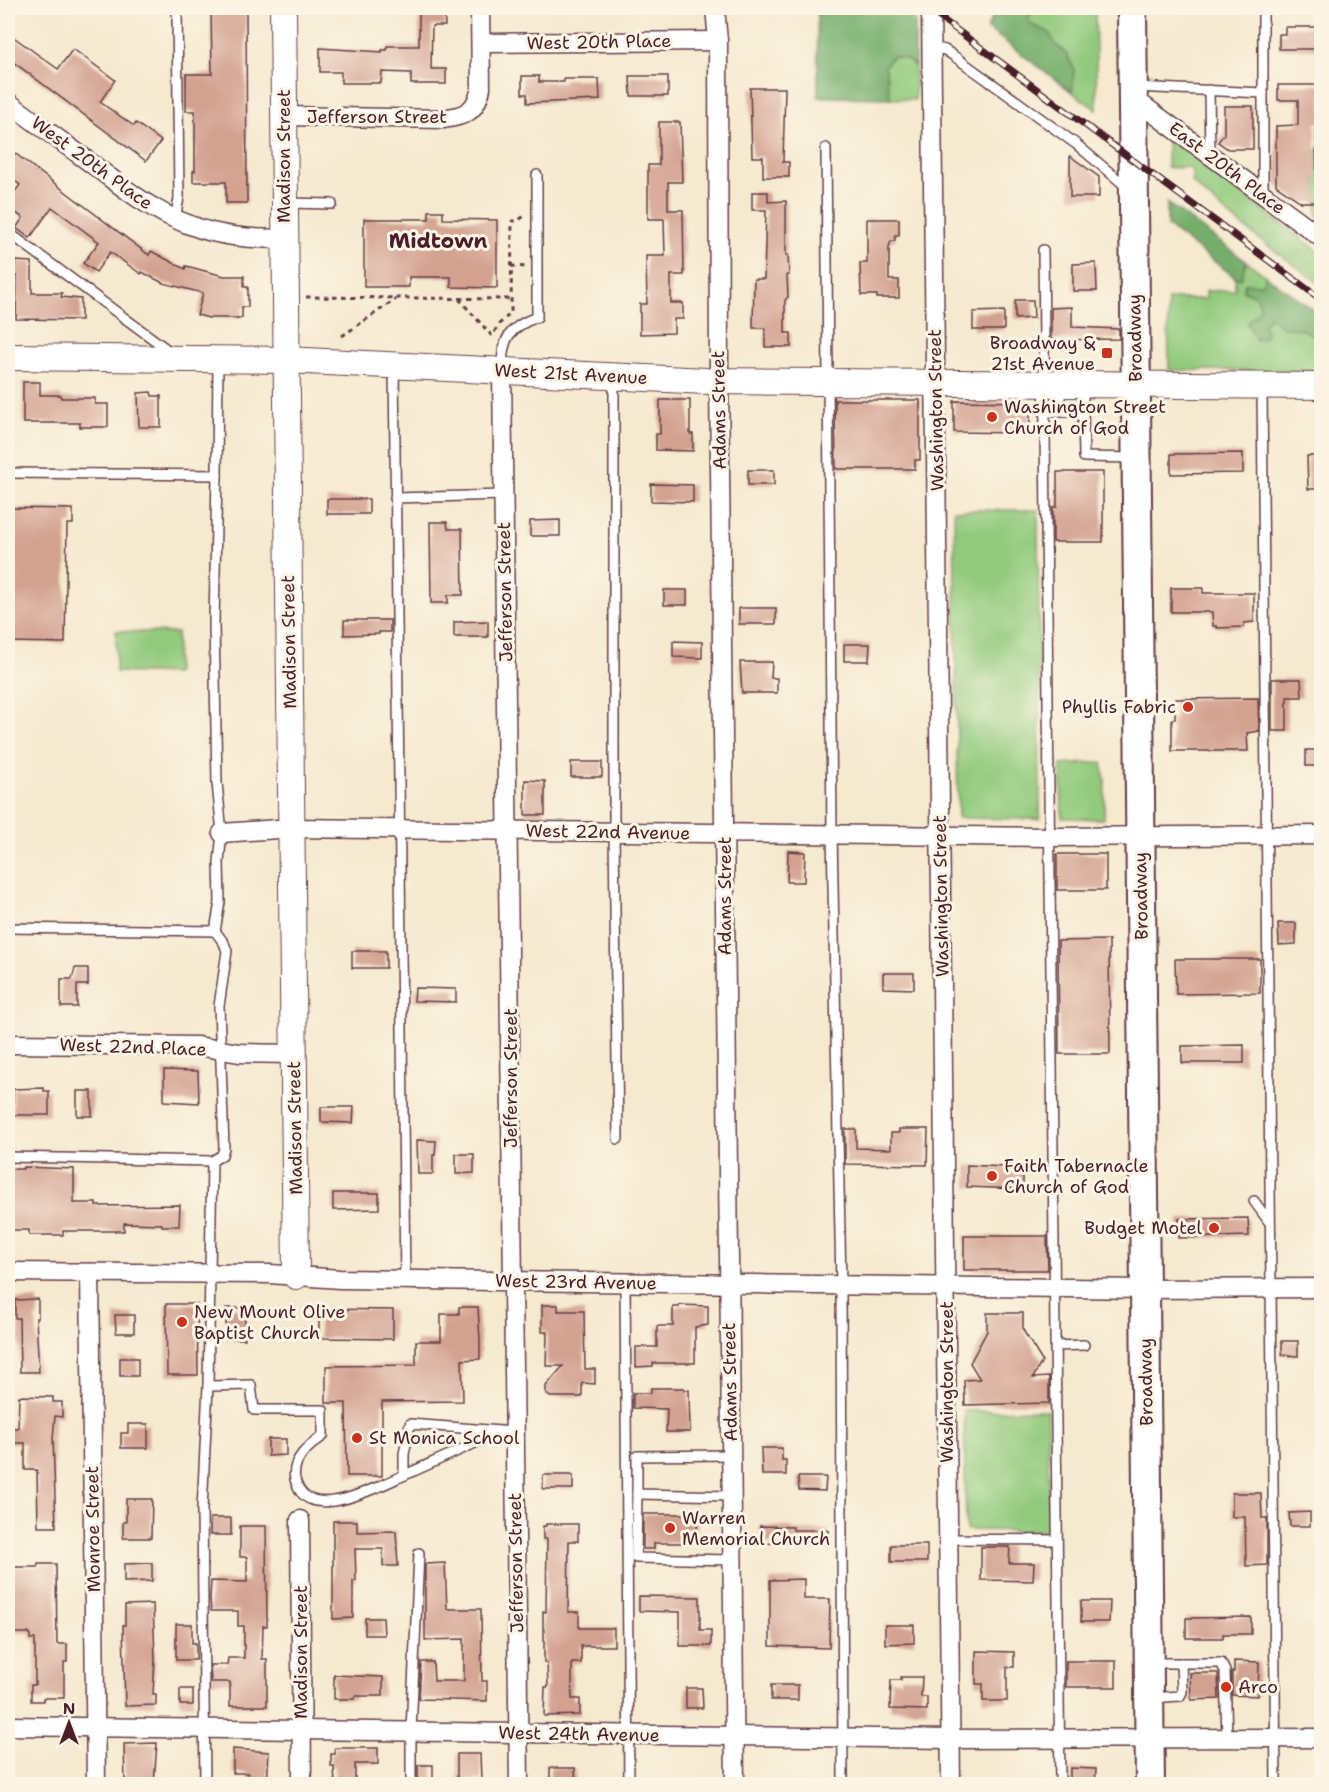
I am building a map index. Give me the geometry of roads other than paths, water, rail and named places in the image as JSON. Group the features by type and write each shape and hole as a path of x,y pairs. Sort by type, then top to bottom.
{"main road":[{"name":"Broadway","path":"1132,8 1150,1785"}],"street":[{"name":"Madison Street","path":"283,8 296,1276"},
{"name":"Jefferson Street","path":"284,116 443,119 467,113 479,99 481,88 480,8"},
{"name":"Adams Street","path":"715,8 718,41 719,381 735,1785"},
{"name":"Washington Street","path":"931,8 951,1785"},
{"name":"West 20th Place","path":"481,43 718,41"},
{"name":"East 20th Place","path":"1133,93 1210,156 1322,238"},
{"name":"West 20th Place","path":"8,102 136,198 175,219 221,234 255,239 285,239"},
{"name":"West 21st Avenue","path":"8,357 286,360 719,381 1322,386"},
{"name":"Jefferson Street","path":"502,370 513,1281 506,1432 519,1785"},
{"name":"West 22nd Avenue","path":"222,834 291,828 1050,837 1322,835"},
{"name":"West 22nd Place","path":"8,1044 198,1046 238,1053 294,1054"},
{"name":"West 23rd Avenue","path":"8,1272 729,1284 1145,1289 1322,1288"},
{"name":"Monroe Street","path":"90,1273 96,1785"},
{"name":"Madison Street","path":"300,1520 302,1785"},
{"name":"West 24th Avenue","path":"8,1726 950,1739 1322,1738"}],"lane":[{"path":"175,219 179,198 177,8"},
{"path":"1263,8 1263,196"},
{"path":"931,47 954,56 1076,144 1133,192"},
{"path":"1133,93 1209,90 1263,93"},
{"path":"1209,90 1210,156"},
{"path":"826,148 826,382 841,1285 843,1785"},
{"path":"502,370 503,346 507,337 518,325 537,317 537,175"},
{"path":"285,203 332,204"},
{"path":"8,232 180,359"},
{"path":"1043,250 1062,384 1060,412"},
{"path":"8,1157 212,1161 222,1155 224,1148 219,1006 227,951 215,931 220,902 219,862 222,834 217,783 214,646 218,359"},
{"path":"393,365 405,1280"},
{"path":"614,377 614,832 618,1139"},
{"path":"1060,1785 1044,412 1062,384"},
{"path":"1062,384 1083,412 1084,458 1136,458"},
{"path":"1262,386 1276,1785"},
{"path":"1044,412 1083,412"},
{"path":"8,473 217,475"},
{"path":"395,498 504,495"},
{"path":"8,928 215,931"},
{"path":"205,1785 202,1510 208,1386 212,1161"},
{"path":"1254,1201 1270,1223"},
{"path":"625,1282 629,1785"},
{"path":"1056,1346 1084,1346"},
{"path":"208,1386 251,1385 254,1410 323,1410 323,1436 302,1453 294,1474 298,1488 317,1501 356,1496 382,1487 404,1475 506,1432"},
{"path":"404,1475 404,1454 410,1424 506,1432"},
{"path":"731,1455 637,1456 636,1558 732,1560"},
{"path":"637,1494 731,1496"},
{"path":"949,1539 1057,1540"},
{"path":"411,1785 411,1731 419,1553"},
{"path":"1149,1663 1221,1663 1225,1671 1227,1738"},
{"path":"1149,1698 1180,1696 1182,1692 1181,1663"}],"railway":[{"path":"927,8 1322,300"}],"place":[{"name":"Broadway & 21st Avenue","path":"1107,353"},
{"name":"Washington Street Church of God","path":"992,417"},
{"name":"Phyllis Fabric","path":"1188,707"},
{"name":"Faith Tabernacle Church of God","path":"992,1176"},
{"name":"Budget Motel","path":"1214,1228"},
{"name":"New Mount Olive Baptist Church","path":"182,1322"},
{"name":"St Monica School","path":"357,1438"},
{"name":"Warren Memorial Church","path":"670,1528"},
{"name":"Arco","path":"1226,1687"}],"district":[{"name":"Midtown","path":"438,241"}]}
